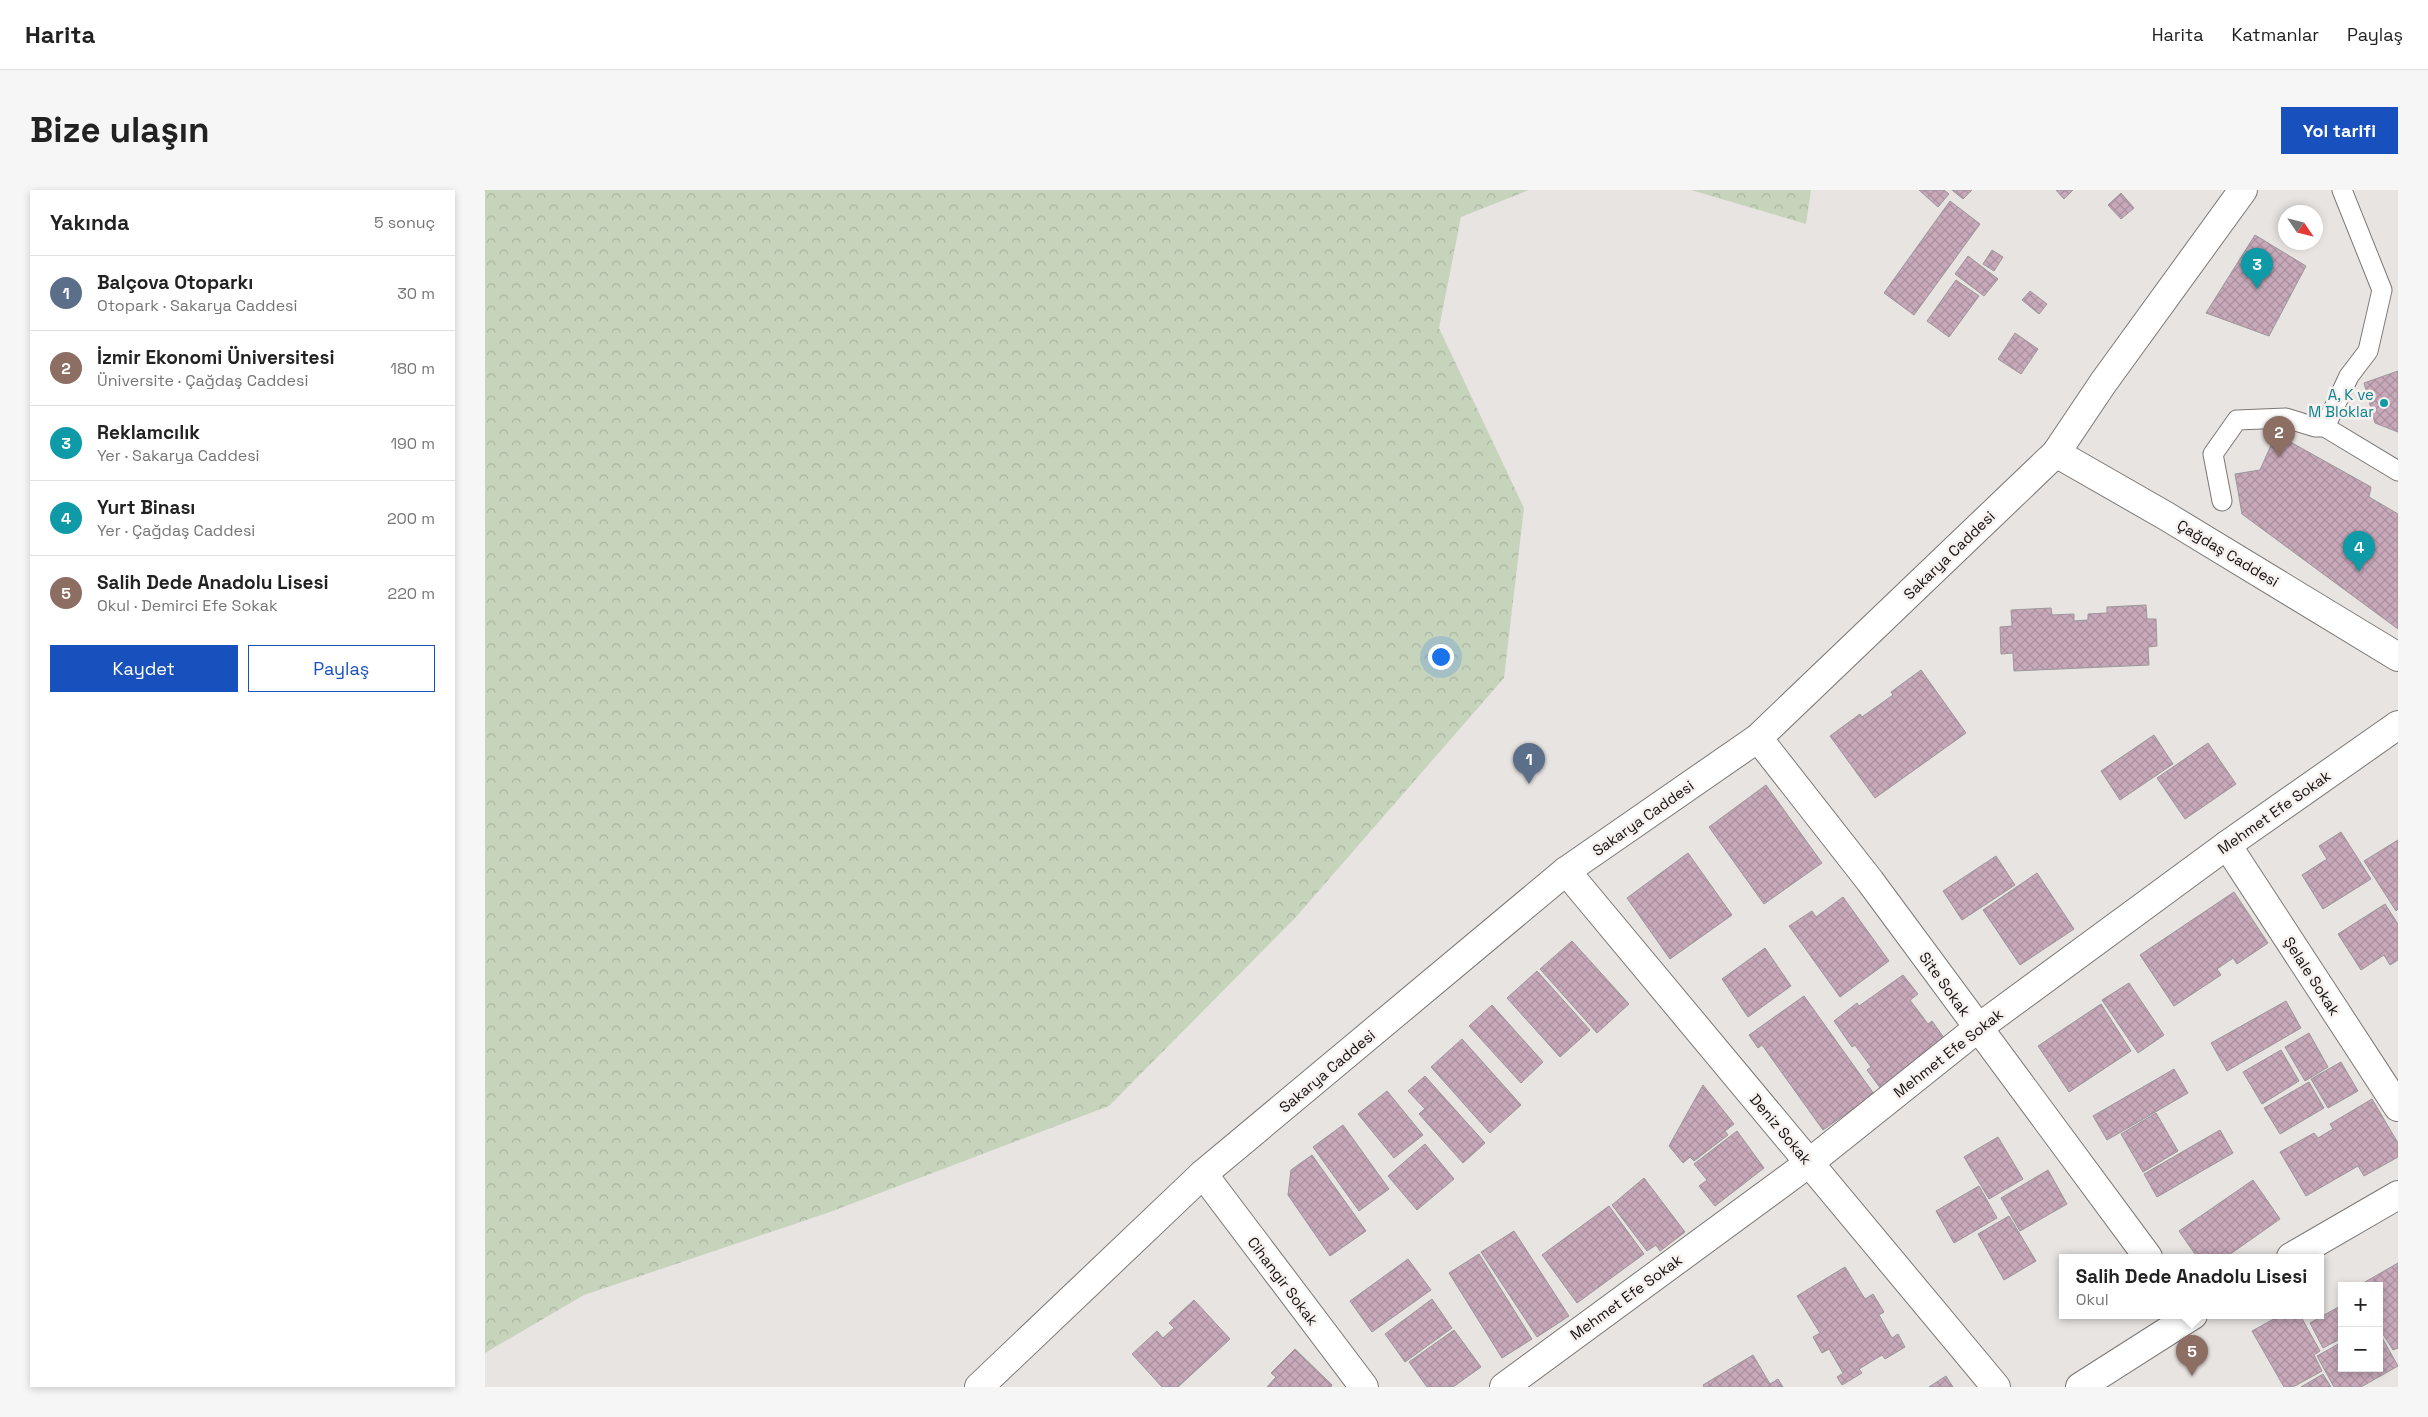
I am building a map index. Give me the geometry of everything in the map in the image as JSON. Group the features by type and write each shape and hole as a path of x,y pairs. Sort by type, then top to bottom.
{"street":[{"name":"Sakarya Caddesi","path":"979,1387 1203,1174 1566,871 1758,738 2056,453 2103,383 2243,190"},
{"name":"Çağdaş Caddesi","path":"2056,453 2166,516 2398,657"},
{"name":"Mehmet Efe Sokak","path":"1504,1387 1809,1163 1977,1028 2227,845 2398,725"},
{"name":"Site Sokak","path":"1758,738 1870,881 2146,1254"},
{"name":"Şelale Sokak","path":"2227,845 2398,1107"},
{"name":"Deniz Sokak","path":"1566,871 1996,1387"},
{"name":"Cihangir Sokak","path":"1203,1174 1364,1387"},
{"path":"2296,1254 2398,1195"},
{"path":"2079,1387 2186,1319"}],"lane":[{"path":"2325,427 2349,376 2368,351 2382,290 2343,190"},
{"path":"2222,501 2213,454 2237,420 2286,418 2315,427 2325,427 2398,471"}],"green space":[{"path":"485,190 1529,190 1461,217 1439,328 1524,508 1504,678 1296,917 1109,1106 830,1212 584,1295 485,1353"},
{"path":"1691,190 1811,190 1806,224"}],"building":[{"path":"1919,190 1944,190 1949,194 1938,207"},
{"path":"1952,190 1972,190 1963,199"},
{"path":"2056,190 2073,190 2064,199"},
{"path":"2121,193 2134,208 2121,219 2108,205"},
{"path":"1950,201 1980,224 1914,315 1884,293"},
{"path":"2255,235 2306,266 2269,336 2206,313"},
{"path":"1992,250 2003,257 1994,271 1983,264"},
{"path":"1968,256 1998,279 1984,296 1955,274"},
{"path":"1956,280 1979,296 1949,337 1927,321"},
{"path":"2030,291 2047,304 2039,314 2022,300"},
{"path":"2015,333 2038,349 2021,374 1998,359"},
{"name":"A, K ve M Bloklar","path":"2398,371 2398,432 2375,423 2364,383"},
{"path":"2276,434 2371,487 2369,497 2398,514 2398,629 2242,514 2235,474 2260,470"},
{"path":"2146,605 2147,619 2156,619 2157,646 2148,647 2149,665 2014,671 2013,653 2001,654 2000,627 2012,626 2011,610 2051,608 2052,615 2074,614 2074,621 2088,620 2088,614 2107,613 2107,607"},
{"path":"1921,670 1966,733 1875,798 1830,736 1860,714 1862,717 1893,695 1891,692"},
{"path":"2154,735 2173,764 2120,800 2101,771"},
{"path":"2208,743 2236,784 2185,819 2157,778"},
{"path":"1766,785 1822,863 1764,904 1709,827"},
{"path":"2341,832 2371,879 2323,909 2302,875 2327,859 2319,846"},
{"path":"2398,840 2398,909 2396,911 2364,861"},
{"path":"1688,853 1732,915 1670,959 1627,898"},
{"path":"1996,856 2015,885 1962,920 1943,891"},
{"path":"2037,873 2074,929 2020,965 1983,910"},
{"path":"2234,892 2268,943 2237,964 2233,958 2217,969 2221,975 2174,1006 2140,955"},
{"path":"1843,897 1889,961 1840,997 1789,926 1812,911 1816,917"},
{"path":"2385,904 2398,924 2398,960 2390,965 2384,955 2361,970 2338,934"},
{"path":"1572,941 1629,1004 1597,1033 1540,969"},
{"path":"1765,948 1791,986 1748,1017 1722,979"},
{"path":"1537,971 1590,1030 1560,1057 1507,998"},
{"path":"1903,975 1918,994 1910,1000 1928,1024 1932,1021 1947,1042 1881,1089 1867,1070 1871,1067 1855,1045 1852,1047 1834,1021 1857,1003 1859,1006"},
{"path":"2129,983 2164,1035 2138,1053 2102,1000"},
{"path":"1804,996 1874,1094 1823,1130 1762,1045 1758,1048 1749,1035"},
{"path":"2286,1001 2301,1028 2227,1071 2211,1043"},
{"path":"2101,1004 2131,1051 2069,1092 2038,1046"},
{"path":"1492,1005 1543,1062 1521,1083 1469,1026"},
{"path":"2309,1033 2328,1067 2305,1081 2285,1047"},
{"path":"1462,1039 1521,1105 1490,1133 1431,1067"},
{"path":"2281,1050 2299,1081 2262,1104 2243,1072"},
{"path":"2341,1062 2358,1091 2328,1108 2311,1079"},
{"path":"2174,1069 2188,1093 2107,1140 2093,1116"},
{"path":"1425,1076 1441,1094 1425,1109 1408,1091"},
{"path":"2309,1082 2324,1108 2280,1134 2264,1108"},
{"path":"1703,1085 1734,1124 1725,1131 1728,1135 1694,1161 1690,1157 1683,1163 1669,1146"},
{"path":"1387,1091 1423,1135 1394,1158 1358,1114"},
{"path":"1441,1094 1485,1143 1463,1163 1419,1114"},
{"path":"2372,1099 2398,1143 2398,1157 2364,1176 2358,1166 2306,1196 2280,1152 2314,1133 2318,1138 2333,1129 2330,1124"},
{"path":"2156,1113 2178,1151 2143,1172 2121,1134"},
{"path":"1343,1125 1389,1189 1359,1211 1313,1147"},
{"path":"2220,1130 2233,1153 2157,1197 2144,1174"},
{"path":"1737,1131 1764,1168 1715,1206 1699,1186 1707,1180 1694,1164"},
{"path":"1998,1137 2023,1179 1989,1199 1964,1157"},
{"path":"1425,1144 1454,1179 1417,1210 1388,1176"},
{"path":"1312,1155 1366,1231 1330,1256 1288,1195 1291,1170"},
{"path":"2048,1170 2067,1204 2020,1231 2001,1198"},
{"path":"1644,1178 1685,1232 1660,1251 1656,1245 1647,1251 1612,1205"},
{"path":"2253,1180 2280,1219 2230,1254 2195,1254 2179,1231"},
{"path":"1979,1186 1997,1218 1954,1243 1936,1211"},
{"path":"1609,1206 1644,1254 1577,1303 1542,1255"},
{"path":"2009,1216 2036,1261 2004,1280 1978,1234"},
{"path":"1514,1231 1569,1316 1537,1337 1481,1252"},
{"path":"1479,1254 1532,1339 1502,1358 1449,1273"},
{"path":"1408,1259 1431,1290 1372,1332 1350,1301"},
{"path":"2398,1263 2398,1348 2393,1350 2383,1334 2383,1282 2365,1282"},
{"path":"1845,1267 1865,1299 1873,1294 1884,1312 1879,1315 1892,1338 1898,1334 1905,1347 1885,1359 1882,1355 1859,1369 1862,1373 1842,1385 1837,1377 1843,1373 1829,1349 1822,1353 1813,1337 1820,1333 1797,1296"},
{"path":"1432,1299 1452,1328 1405,1362 1385,1334"},
{"path":"1194,1300 1230,1339 1178,1387 1162,1387 1132,1354 1157,1331 1163,1338 1174,1328 1169,1323"},
{"path":"2338,1307 2338,1340 2323,1348 2310,1323 2317,1319 2324,1319 2324,1315"},
{"path":"2274,1319 2302,1319 2320,1351 2314,1355 2322,1371 2293,1387 2284,1387 2252,1331"},
{"path":"1454,1330 1481,1367 1453,1387 1427,1387 1409,1362"},
{"path":"2383,1339 2398,1366 2361,1387 2334,1387 2317,1356 2338,1344 2338,1372 2383,1372"},
{"path":"1295,1349 1332,1385 1331,1387 1267,1387 1276,1377 1271,1373"},
{"path":"1753,1355 1770,1384 1778,1379 1783,1387 1704,1387 1703,1385"},
{"path":"2323,1374 2331,1387 2301,1387"},
{"path":"1946,1376 1953,1387 1929,1387"}],"place":[{"name":"Reklamcılık","path":"2257,289"},
{"name":"A, K ve M Bloklar","path":"2384,403"},
{"name":"İzmir Ekonomi Üniversitesi","path":"2279,457"},
{"name":"Yurt Binası","path":"2359,572"},
{"name":"Balçova Otoparkı","path":"1529,784"},
{"name":"Salih Dede Anadolu Lisesi","path":"2192,1376"}]}
